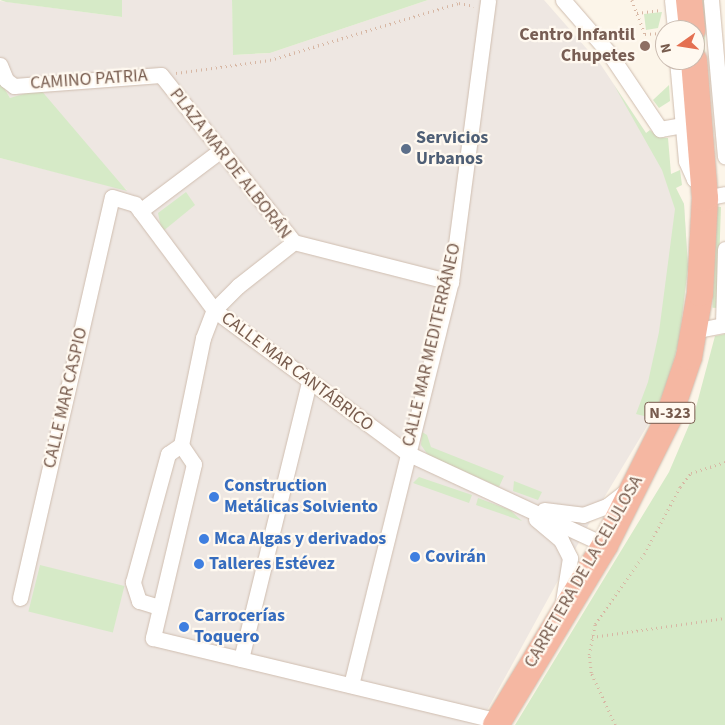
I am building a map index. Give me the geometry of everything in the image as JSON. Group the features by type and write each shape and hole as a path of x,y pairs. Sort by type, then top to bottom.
{"highway":[{"path":"689,0 691,20"},
{"name":"CARRETERA DE LA CELULOSA","path":"497,723 604,545 668,419 689,357 700,293 711,191 695,70"}],"street":[{"path":"562,0 609,53 660,129 683,125"},
{"path":"711,0 725,156"},
{"path":"668,5 672,20"},
{"name":"CALLE MAR MEDITERRÁNEO","path":"351,685 450,282 487,6"},
{"name":"CAMINO PATRIA","path":"0,65 6,80 14,86 161,75"},
{"path":"678,70 686,161 694,179 711,191"},
{"name":"PLAZA MAR DE ALBORÁN","path":"161,75 294,242 238,286 214,310"},
{"path":"140,211 220,150"},
{"name":"CALLE MAR CANTÁBRICO","path":"112,197 135,204 214,310 407,453 604,545"},
{"name":"CALLE MAR CASPIO","path":"20,598 112,197"},
{"path":"294,242 450,282"},
{"path":"693,331 724,325 725,249"},
{"path":"159,607 139,602 133,582 168,454 181,445 203,338 214,310"},
{"path":"241,659 309,382"},
{"path":"181,445 194,464 153,638 351,685 497,723"},
{"name":"CALLE MAR CANTÁBRICO","path":"519,505 583,515 607,506 635,484"},
{"name":"CALLE MAR CANTÁBRICO","path":"519,505 561,540 570,558 558,622"}],"path":[{"path":"632,0 645,34 655,34"},
{"path":"161,75 270,60 459,3 487,6"},
{"path":"637,13 668,5"},
{"path":"615,725 591,673 592,637 595,624 644,554 680,488 691,473 725,462"},
{"path":"592,637 725,618"}],"shaded area":[{"path":"122,0 232,0 234,55 270,53 428,0 544,0 601,65 646,133 684,204 688,267 679,341 652,418 596,511 479,725 0,725 0,158 127,190 10,98 0,81 0,1 122,17"}],"green space":[{"path":"0,0 122,0 122,17 6,2"},
{"path":"232,0 428,0 270,53 233,55"},
{"path":"698,0 705,0 705,20 698,20"},
{"path":"662,12 660,20 655,20 655,28 646,30 644,14"},
{"path":"698,70 705,70 705,178 698,178"},
{"path":"0,81 10,98 40,89 127,191 0,158"},
{"path":"614,85 646,133 650,130 658,137 668,138 671,174 680,170 682,185 676,188 684,204 688,267 679,341 667,386 652,418 636,414 648,382 659,332 675,209 662,170"},
{"path":"669,85 670,101 659,108 653,100"},
{"path":"186,192 195,205 162,232 158,213"},
{"path":"716,207 721,207 717,308 712,308"},
{"path":"725,334 725,725 515,725 669,472 695,411 715,336"},
{"path":"422,432 427,435 431,447 504,476 499,487 428,455 421,445"},
{"path":"419,477 472,495 469,503 413,483"},
{"path":"514,481 542,492 538,500 513,491"},
{"path":"478,498 510,510 522,521 476,505"},
{"path":"40,565 124,586 113,633 28,612"}],"place":[{"name":"Centro Infantil Chupetes","path":"645,46"},
{"name":"Servicios Urbanos","path":"406,149"},
{"name":"Construction Metálicas Solviento","path":"214,497"},
{"name":"Mca Algas y derivados","path":"204,539"},
{"name":"Covirán","path":"415,557"},
{"name":"Talleres Estévez","path":"199,564"},
{"name":"Carrocerías Toquero","path":"184,627"}]}
